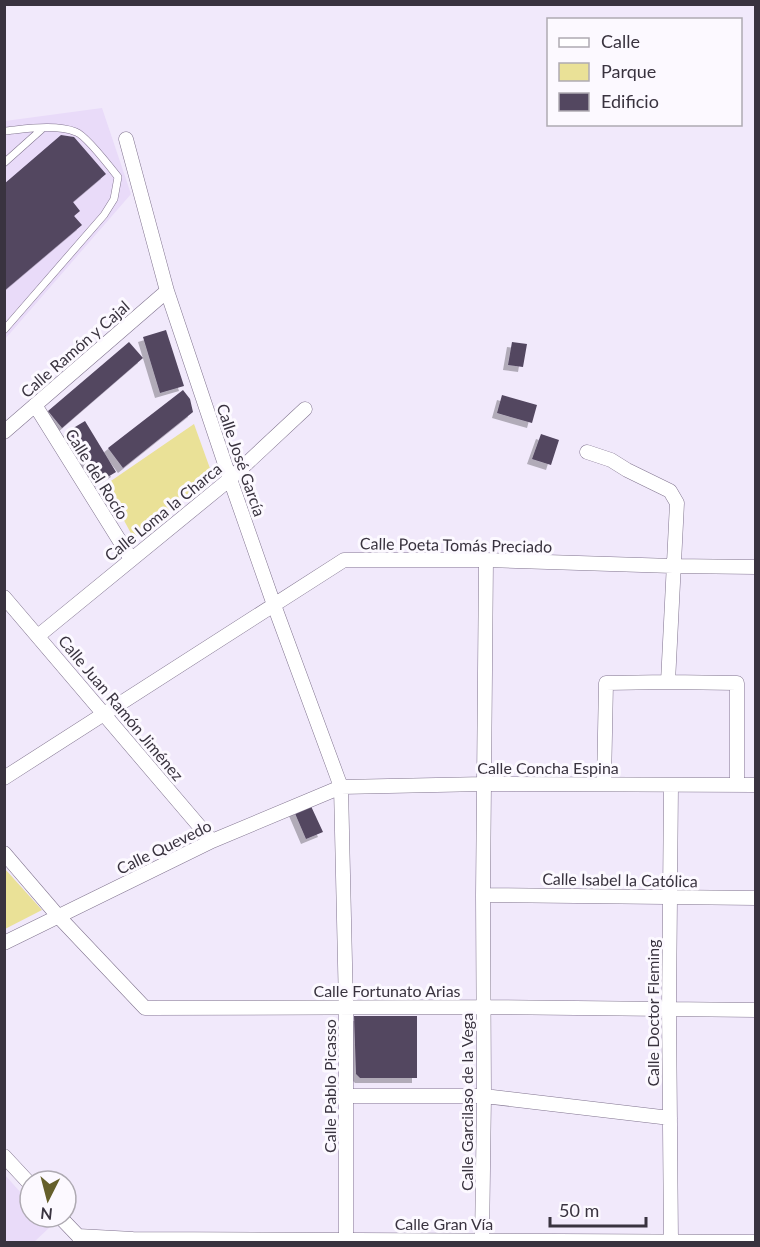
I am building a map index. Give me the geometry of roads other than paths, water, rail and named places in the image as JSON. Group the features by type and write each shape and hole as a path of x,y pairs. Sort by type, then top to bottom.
{"street":[{"name":"Calle José García","path":"126,138 167,291 230,479 340,787"},
{"name":"Calle Ramón y Cajal","path":"4,432 167,291"},
{"name":"Calle del Rocío","path":"35,405 131,559"},
{"name":"Calle Loma la Charca","path":"38,636 230,479 305,409"},
{"path":"587,452 611,460 670,491 677,503 668,682"},
{"name":"Calle Poeta Tomás Preciado","path":"4,778 344,560 486,560 756,567"},
{"name":"Calle Garcilaso de la Vega","path":"482,1242 486,560"},
{"name":"Calle Juan Ramón Jiménez","path":"4,597 212,841"},
{"path":"604,784 606,683 668,682 737,683 737,785"},
{"name":"Calle Concha Espina","path":"340,787 484,784 756,785"},
{"name":"Calle Doctor Fleming","path":"671,784 669,896 671,1241"},
{"name":"Calle Quevedo","path":"4,943 212,841 340,787"},
{"name":"Calle Pablo Picasso","path":"340,787 346,1007 346,1241"},
{"name":"Calle Fortunato Arias","path":"4,853 57,916 145,1008 485,1006 756,1010"},
{"name":"Calle Isabel la Católica","path":"483,895 756,898"},
{"path":"346,1096 484,1096 670,1118"},
{"path":"4,1156 18,1171"},
{"name":"Calle Gran Vía","path":"81,1239 756,1242"}],"lane":[{"path":"4,130 62,128 79,132 118,177 114,199 104,215 4,330"},
{"path":"4,163 42,129"}]}
